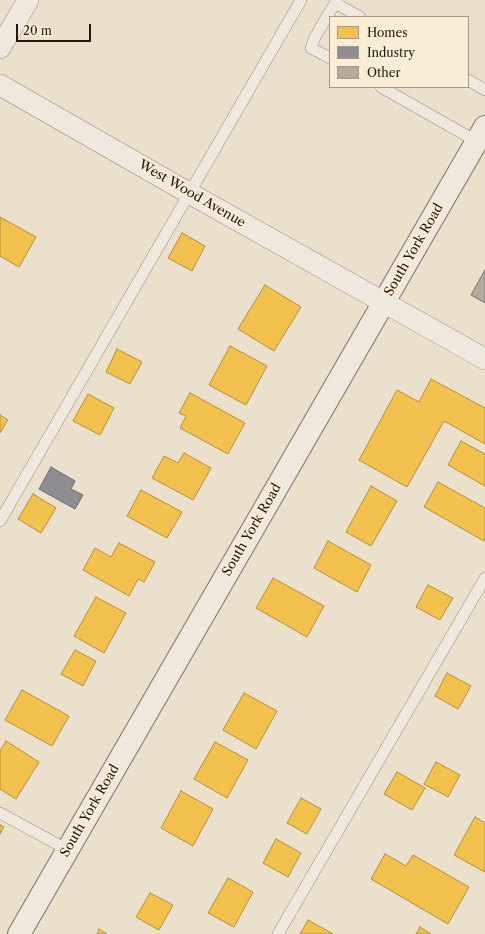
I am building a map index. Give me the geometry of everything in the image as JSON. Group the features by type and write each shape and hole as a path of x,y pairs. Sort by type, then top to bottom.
{"main road":[{"name":"South York Road","path":"19,934 481,134"}],"street":[{"path":"0,48 28,0"},
{"name":"West Wood Avenue","path":"0,85 485,359"}],"lane":[{"path":"0,520 301,0"},
{"path":"329,57 311,48 315,37 336,1 358,16"},
{"path":"469,81 485,90"},
{"path":"383,88 481,134"},
{"path":"278,934 485,578"},
{"path":"0,813 68,850"}],"building: Homes":[{"path":"0,217 36,237 19,267 0,256"},
{"path":"182,233 205,246 192,271 168,258"},
{"path":"265,285 301,307 274,351 238,329"},
{"path":"230,346 267,366 246,405 209,385"},
{"path":"117,349 142,362 130,384 106,372"},
{"path":"431,379 485,408 485,444 444,421 407,487 359,460 397,390 419,402"},
{"path":"190,393 245,423 228,454 180,428 186,416 179,413"},
{"path":"88,394 114,408 100,435 73,421"},
{"path":"0,415 8,420 0,433"},
{"path":"461,441 485,454 485,486 448,465"},
{"path":"184,453 211,468 193,500 152,478 164,456 178,463"},
{"path":"438,482 485,508 484,541 424,507"},
{"path":"371,486 397,501 371,546 346,532"},
{"path":"141,490 182,512 167,538 127,516"},
{"path":"33,494 56,508 41,533 18,519"},
{"path":"328,541 371,565 357,592 314,568"},
{"path":"119,543 155,562 144,582 138,579 129,596 83,570 95,548 111,557"},
{"path":"273,578 324,606 307,637 256,608"},
{"path":"428,585 453,598 440,620 416,607"},
{"path":"96,597 126,613 104,653 74,636"},
{"path":"75,650 96,661 83,686 61,674"},
{"path":"447,673 471,686 458,709 435,696"},
{"path":"22,690 69,716 52,746 5,720"},
{"path":"244,693 277,711 256,749 223,730"},
{"path":"6,741 39,762 16,799 0,789 0,751"},
{"path":"215,742 248,760 227,798 194,779"},
{"path":"436,762 460,775 448,797 424,784"},
{"path":"397,772 425,788 412,810 384,794"},
{"path":"181,791 213,809 193,846 161,828"},
{"path":"301,798 321,809 307,834 287,823"},
{"path":"475,817 485,823 485,872 454,855"},
{"path":"0,825 4,827 0,834"},
{"path":"276,839 301,853 288,877 263,863"},
{"path":"385,854 406,866 413,855 469,887 448,924 371,879"},
{"path":"228,878 253,892 234,927 208,913"},
{"path":"150,893 173,905 159,930 136,917"},
{"path":"308,920 333,934 300,934"},
{"path":"420,927 431,934 416,934"},
{"path":"99,929 107,934 97,934"}],"building: Industry":[{"path":"51,467 75,481 71,489 83,495 75,509 39,489"}],"building: Other":[{"path":"485,270 485,303 471,295"}]}
